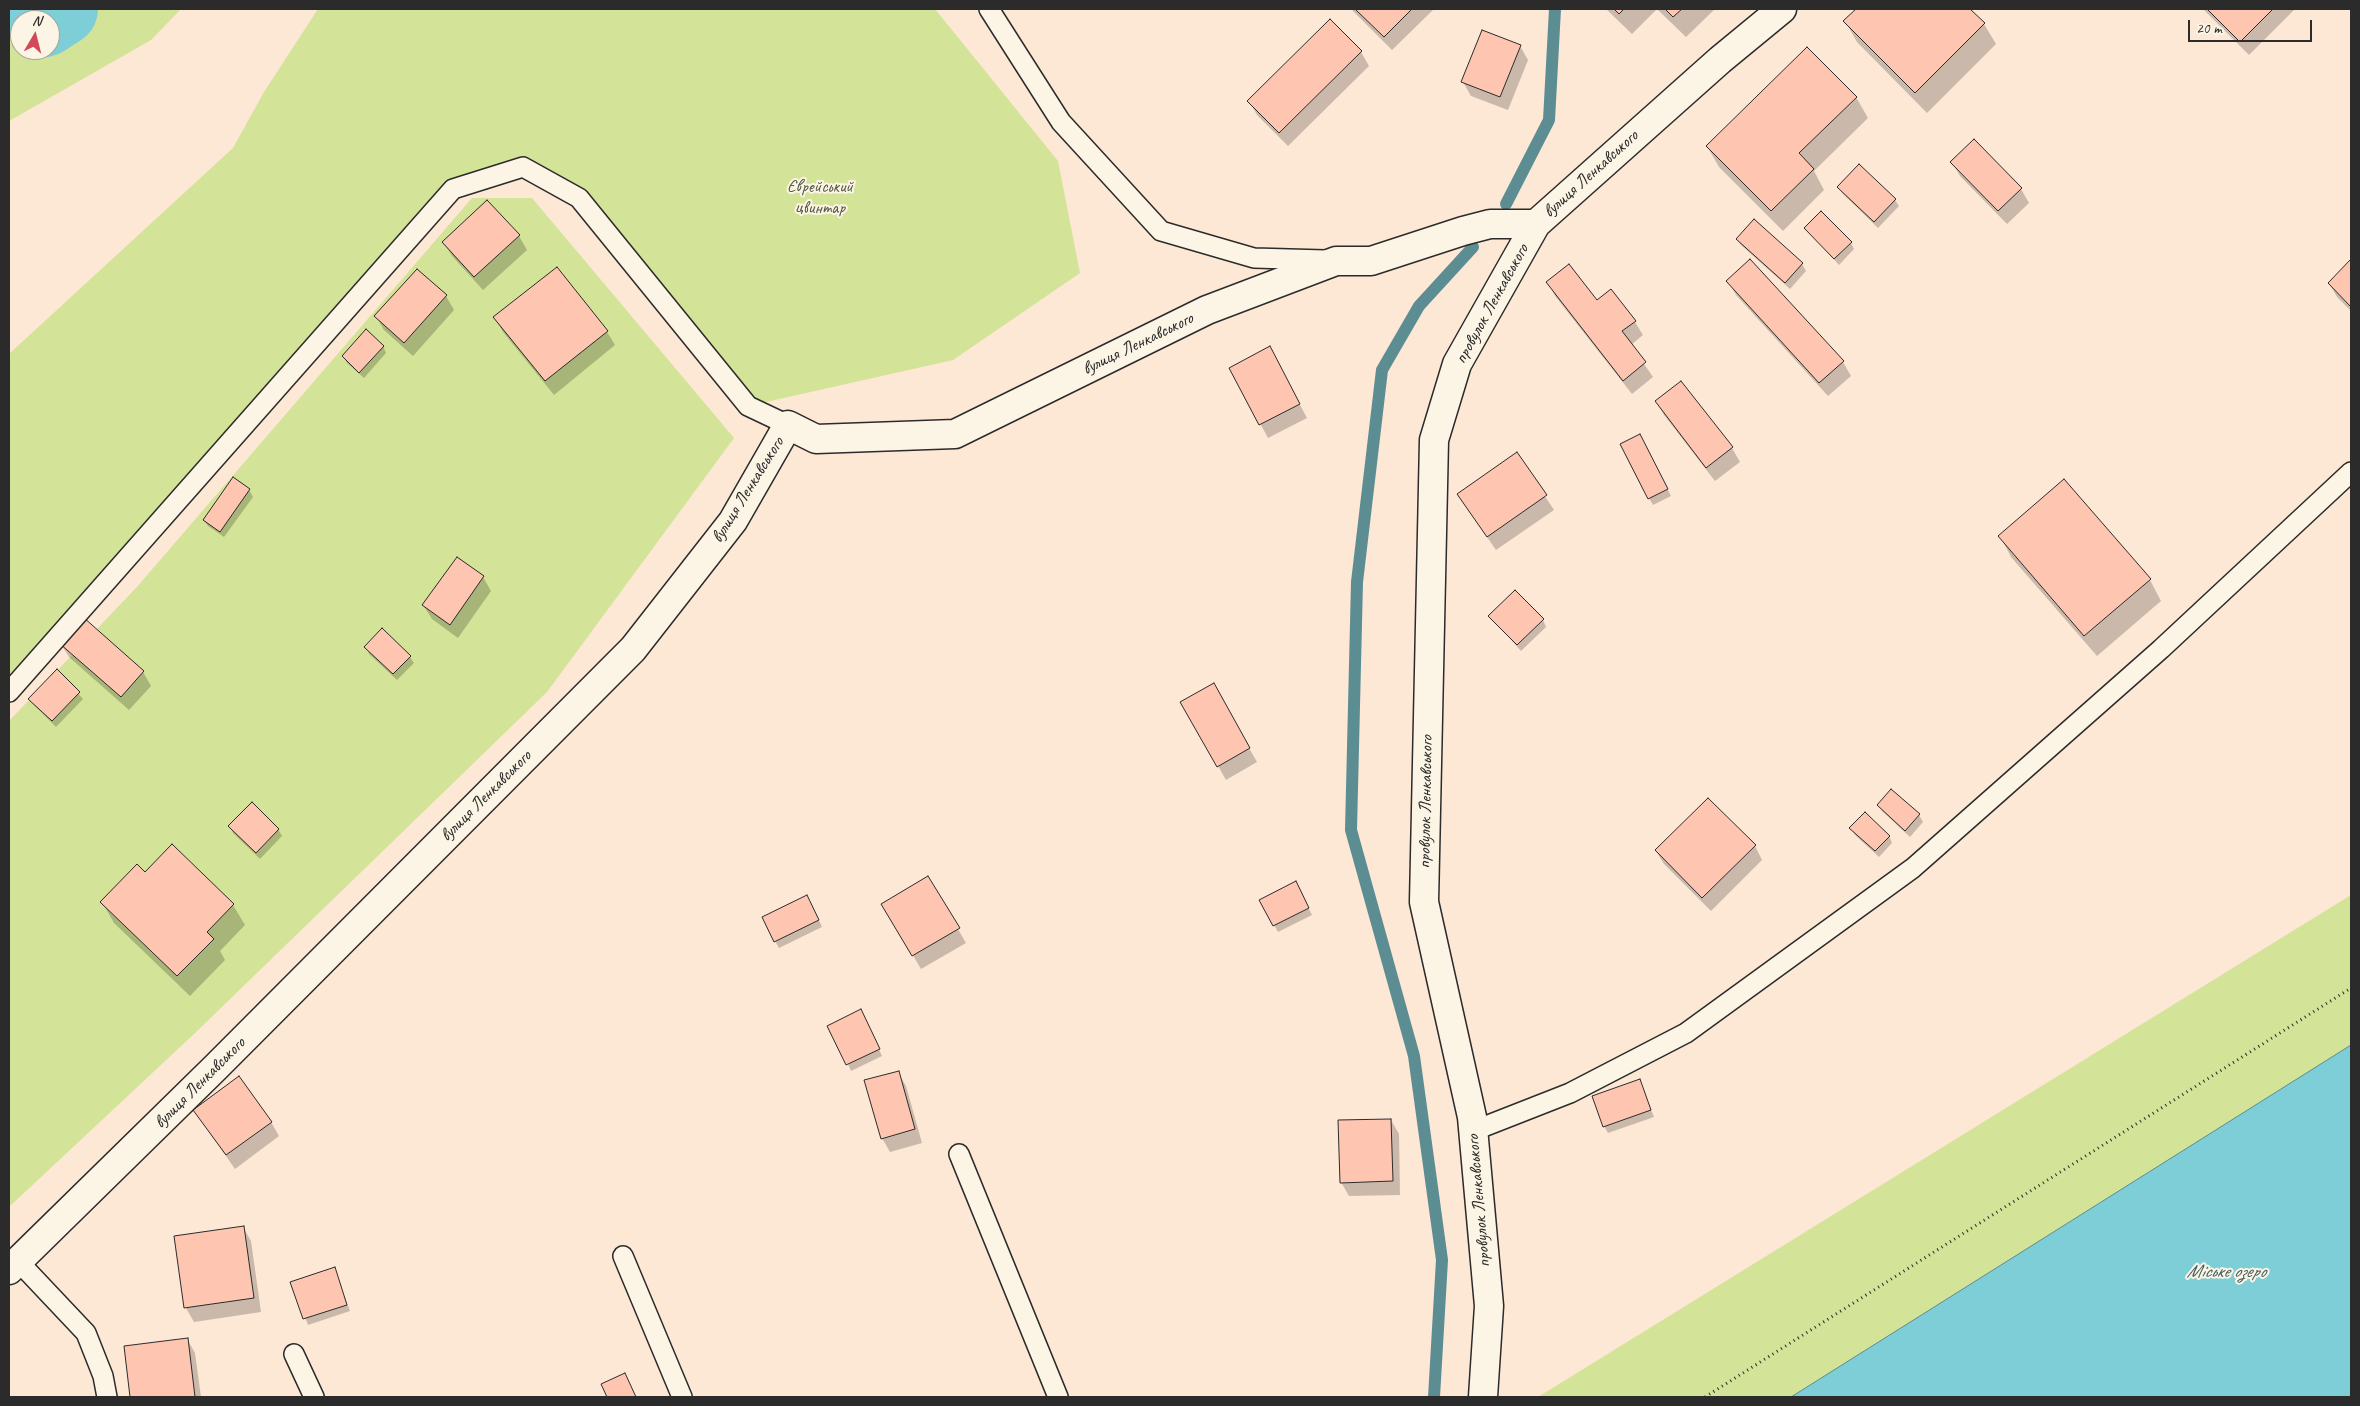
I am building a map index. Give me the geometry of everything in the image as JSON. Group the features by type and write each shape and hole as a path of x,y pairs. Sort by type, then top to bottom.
{"street":[{"name":"вулиця Ленкавського","path":"13,1266 215,1068 633,648 733,521 788,425 816,439 955,434 1207,310 1336,261 1371,262 1463,231 1490,224 1536,224 1720,60 1782,9"},
{"name":"провулок Ленкавського","path":"1483,1397 1489,1306 1472,1117 1424,902 1434,440 1457,364 1536,224"}],"lane":[{"path":"989,9 1061,122 1161,231 1254,258 1336,261"},
{"path":"9,692 453,189 523,167 579,198 748,406 788,425"},
{"path":"1473,1131 1570,1093 1686,1033 1913,868 2161,649 2351,472"},
{"path":"959,1154 1058,1397"},
{"path":"623,1256 682,1397"},
{"path":"13,1266 86,1333 103,1376 107,1397"},
{"path":"294,1354 314,1397"}],"path":[{"path":"1705,1397 2351,988"}],"green space":[{"path":"9,9 181,9 151,40 9,121"},
{"name":"Єврейський цвинтар","path":"318,9 935,9 1058,161 1080,273 953,360 748,406 579,198 523,167 453,189 9,692 9,354 233,148 264,92"},
{"path":"472,198 532,198 734,438 547,692 195,1033 9,1207 9,721 136,588"},
{"path":"2351,895 2351,1397 1538,1397"}],"water":[{"name":"Міське озеро","path":"2351,1045 2351,1397 1791,1397"}],"building":[{"path":"1355,9 1412,9 1384,37"},
{"path":"1614,9 1624,9 1619,14"},
{"path":"1665,9 1682,9 1673,17"},
{"path":"1856,9 1970,9 1985,23 1915,93 1843,21"},
{"path":"2207,9 2273,9 2240,42"},
{"path":"1330,19 1362,51 1279,133 1247,101"},
{"path":"1482,30 1521,45 1500,97 1461,82"},
{"path":"1807,47 1857,97 1799,153 1814,169 1771,211 1706,146"},
{"path":"1974,139 2022,188 1998,211 1950,162"},
{"path":"1859,164 1896,199 1874,222 1837,187"},
{"path":"487,200 520,235 474,277 442,242"},
{"path":"1821,211 1852,242 1834,259 1804,228"},
{"path":"1754,219 1803,263 1785,283 1736,239"},
{"path":"1750,259 1844,361 1819,383 1726,281"},
{"path":"2351,259 2351,307 2328,283"},
{"path":"1569,264 1597,300 1611,289 1636,321 1622,331 1646,362 1623,381 1546,282"},
{"path":"557,267 608,331 545,381 493,317"},
{"path":"417,269 447,295 404,343 374,316"},
{"path":"366,329 384,346 359,373 342,356"},
{"path":"1270,346 1300,404 1259,425 1229,368"},
{"path":"1681,381 1733,447 1706,468 1655,401"},
{"path":"1640,434 1668,489 1648,499 1620,444"},
{"path":"1517,452 1547,495 1487,537 1457,494"},
{"path":"233,477 250,489 220,532 203,520"},
{"path":"2064,479 2151,579 2084,636 1998,536"},
{"path":"457,557 484,576 450,625 422,605"},
{"path":"1515,590 1544,619 1517,645 1488,616"},
{"path":"83,617 144,671 121,697 59,643"},
{"path":"382,628 411,656 393,674 364,647"},
{"path":"57,669 80,692 52,721 28,699"},
{"path":"1214,683 1250,748 1217,767 1180,702"},
{"path":"1891,789 1920,814 1905,831 1877,805"},
{"path":"1708,798 1756,845 1702,898 1655,850"},
{"path":"252,802 279,829 256,853 228,826"},
{"path":"1865,812 1890,836 1875,851 1849,828"},
{"path":"172,844 234,904 207,932 214,939 177,976 100,902 137,864 145,872"},
{"path":"928,876 960,928 912,956 881,904"},
{"path":"1296,881 1309,908 1273,926 1259,900"},
{"path":"807,895 819,920 774,942 762,917"},
{"path":"861,1009 880,1049 846,1065 827,1026"},
{"path":"899,1071 915,1129 881,1139 864,1080"},
{"path":"239,1076 272,1122 226,1155 193,1110"},
{"path":"1640,1079 1651,1110 1603,1127 1592,1096"},
{"path":"1391,1119 1393,1181 1340,1183 1338,1120"},
{"path":"244,1226 254,1298 184,1308 174,1236"},
{"path":"335,1267 347,1305 303,1319 290,1282"},
{"path":"188,1338 195,1397 130,1397 124,1346"},
{"path":"625,1373 636,1397 607,1397 601,1384"}],"waterway":[{"path":"1506,204 1549,120 1555,9"},
{"path":"1434,1397 1442,1260 1414,1056 1351,830 1357,582 1382,370 1419,306 1473,247"}]}
